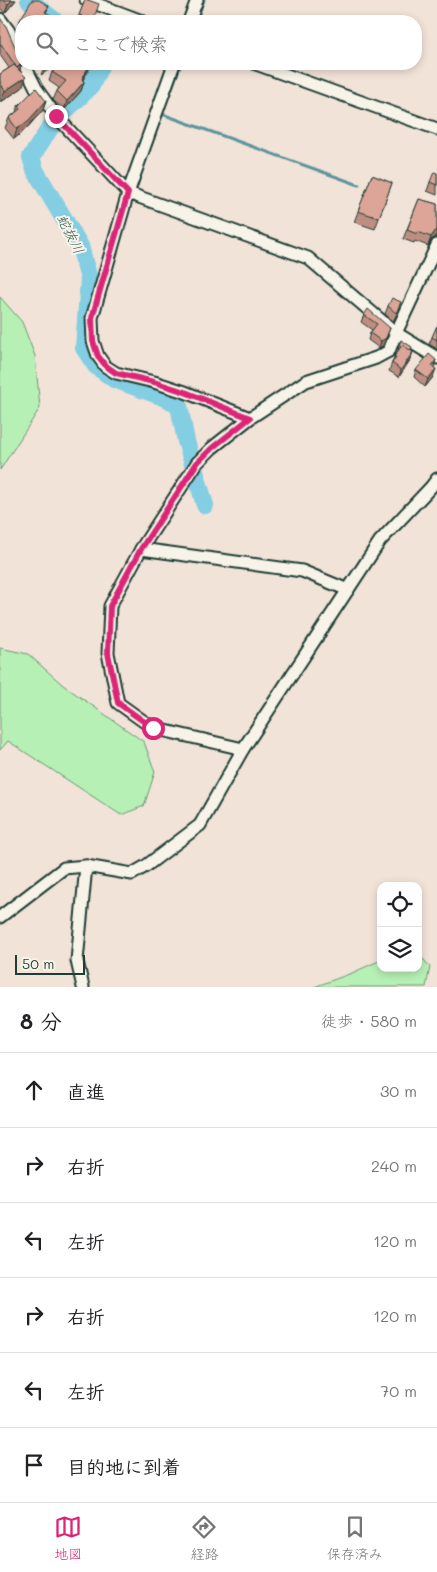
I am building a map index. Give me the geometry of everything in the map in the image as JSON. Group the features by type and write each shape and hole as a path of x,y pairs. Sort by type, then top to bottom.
{"street":[{"path":"86,0 126,15"},
{"path":"192,15 197,0"},
{"path":"0,19 10,31 15,43"},
{"path":"27,70 36,88 56,116 128,193 308,258 396,333 437,358"},
{"path":"172,70 128,193 92,318 93,341 98,356 106,366 116,373 185,392 250,418"},
{"path":"273,70 437,129"},
{"path":"243,749 153,728 118,703 108,653 110,606 141,549 197,463 212,448 250,418 306,381 376,358 389,351 437,245"},
{"path":"0,917 64,868 86,866 132,874 146,866 200,825 243,749 380,541 437,479"},
{"path":"141,549 302,571 348,590"},
{"path":"82,987 77,961 86,866"}],"green space":[{"path":"0,297 22,322 35,356 40,408 0,470"},
{"path":"0,648 28,654 63,685 144,742 155,772 144,806 121,815 8,741 0,750"},
{"path":"422,958 430,967 426,987 314,987 377,962 377,972 422,972"}],"building":[{"path":"3,0 12,0 8,4"},
{"path":"32,0 39,0 49,6 45,12 50,15 23,15"},
{"path":"85,0 99,4 95,15 79,15"},
{"path":"0,18 6,26 15,47 15,65 0,44"},
{"path":"14,65 15,70 19,70 26,77 5,91 0,82 0,74"},
{"path":"54,70 87,70 82,79 84,82 67,101 57,91 66,81 52,72"},
{"path":"36,88 46,101 29,120 17,129 9,118 20,109 18,106"},
{"path":"434,172 437,173 437,185 430,182"},
{"path":"372,175 392,183 379,218 358,211"},
{"path":"419,199 437,204 437,230 431,237 407,230"},
{"path":"392,298 401,302 396,313 388,306"},
{"path":"368,309 390,328 386,338 381,341 370,333 377,324 364,315"},
{"path":"437,326 437,340 432,337"},
{"path":"401,340 412,347 410,351 399,345"},
{"path":"402,345 413,352 401,370 392,363"},
{"path":"429,354 436,360 432,366 436,369 428,379 416,370"}],"waterway":[{"name":"蛇抜川","path":"29,0 48,15"},
{"path":"198,15 204,0"},
{"name":"蛇抜川","path":"64,112 91,86 98,70"},
{"path":"179,70 162,114 359,185"},
{"name":"蛇抜川","path":"52,125 31,157 35,170 80,246 89,279 84,348 96,366 114,379 161,396 179,406 186,441 205,505"}],"route":[{"path":"56,116 128,193 92,318 93,341 98,356 106,366 116,373 185,392 250,418 212,448 197,463 141,549 110,606 108,653 118,703 153,728"}]}
